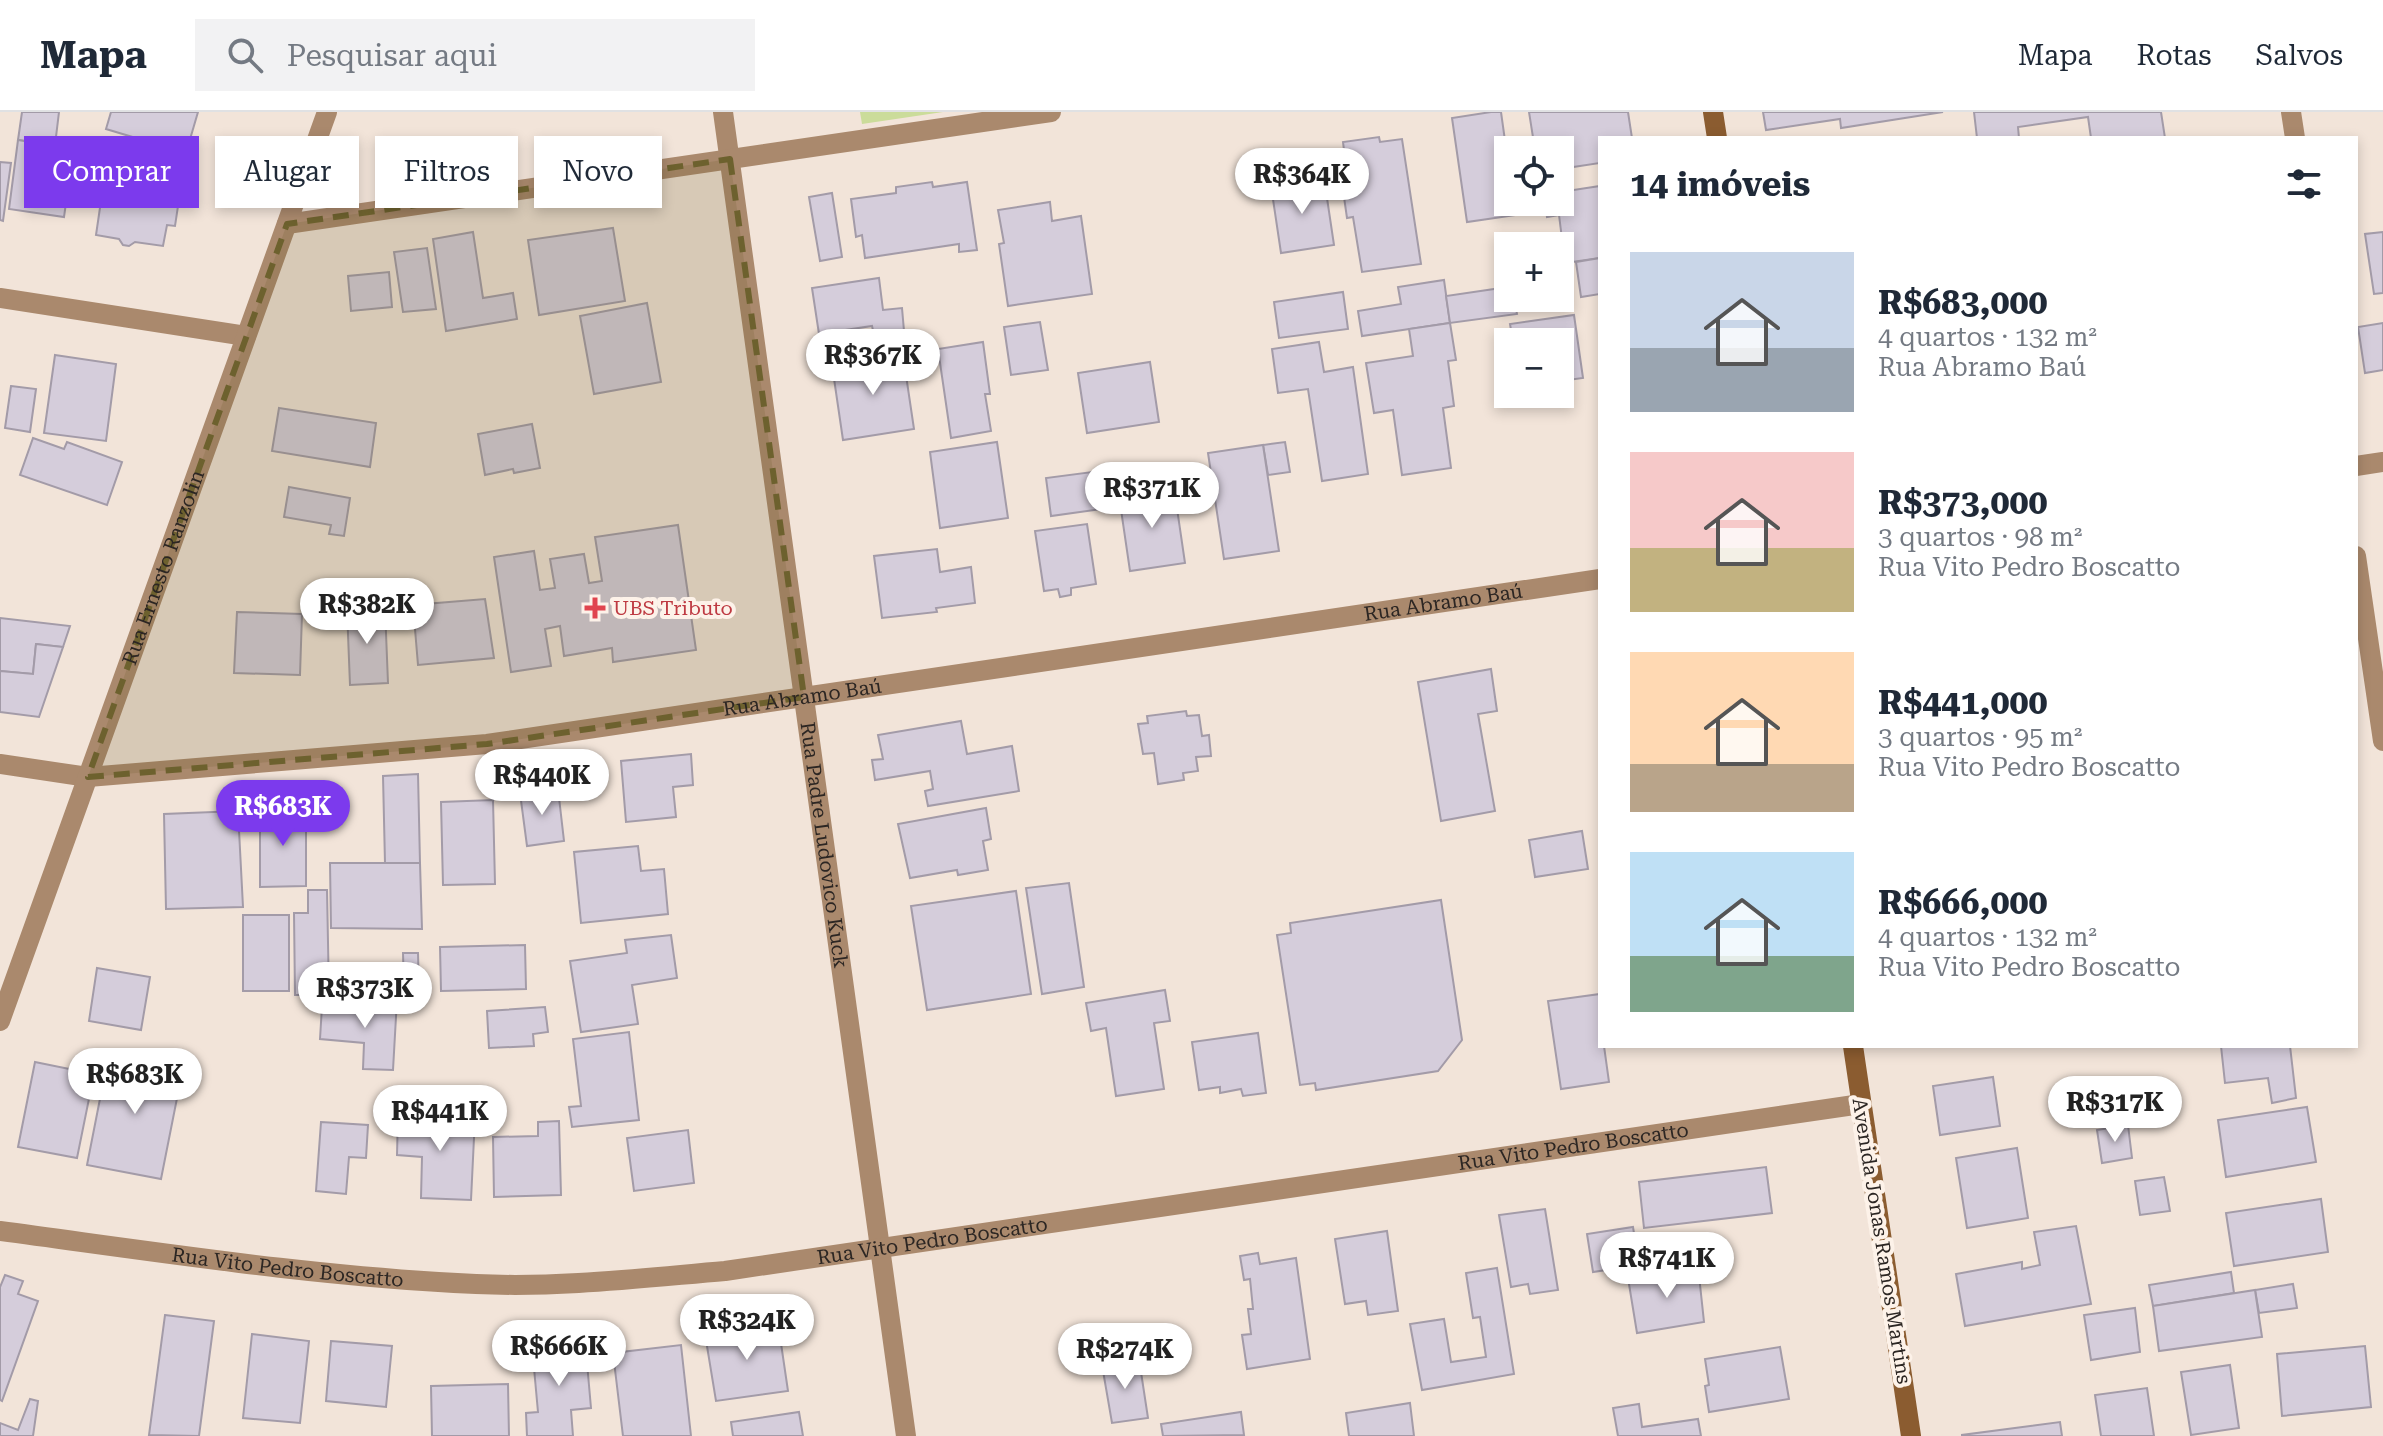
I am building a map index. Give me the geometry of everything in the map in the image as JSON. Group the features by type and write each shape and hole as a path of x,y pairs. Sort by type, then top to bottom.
{"main road":[{"path":"1713,112 1717,136"},
{"name":"Avenida Jonas Ramos Martins","path":"1853,1048 1911,1436"}],"street":[{"name":"Rua Ernesto Ranzolin","path":"0,1021 327,112"},
{"name":"Rua Padre Ludovico Kuck","path":"723,112 906,1436"},
{"path":"287,224 1051,112"},
{"path":"2291,112 2295,136"},
{"path":"0,298 246,336"},
{"path":"2358,466 2383,462"},
{"path":"2358,570 2383,741"},
{"name":"Rua Abramo Baú","path":"0,764 88,777 487,744 1598,579"},
{"name":"Rua Vito Pedro Boscatto","path":"0,1231 331,1274 479,1284 600,1282 725,1271 1861,1104"}],"highlighted area":[{"path":"730,159 804,697 487,744 88,777 287,224"}],"green space":[{"path":"860,112 943,112 862,124"}],"building":[{"path":"22,112 59,112 56,136 24,136 24,141 18,140"},
{"path":"111,112 198,112 191,136 129,136 106,129"},
{"path":"1501,112 1504,136 1494,136 1494,216 1509,216 1467,222 1452,118"},
{"path":"1529,112 1628,112 1632,136 1598,136 1598,163 1574,167 1574,136 1533,136"},
{"path":"1763,112 1943,112 1841,128 1840,119 1766,130"},
{"path":"1974,112 2161,112 2165,136 2091,136 2088,117 2018,127 2019,136 1977,136"},
{"path":"1379,137 1380,142 1402,139 1421,264 1362,272 1353,217 1347,218 1335,159 1345,158 1343,142"},
{"path":"18,140 24,141 24,208 65,208 64,217 9,209"},
{"path":"0,162 11,163 3,221 0,220"},
{"path":"1324,178 1334,245 1281,253 1271,186"},
{"path":"932,182 933,187 967,182 977,250 959,252 959,244 865,258 862,235 856,237 851,199 896,193 896,187"},
{"path":"1598,186 1598,258 1574,262 1574,232 1561,232 1559,216 1574,216 1574,190"},
{"path":"832,193 842,257 820,261 809,197"},
{"path":"1050,202 1052,221 1081,216 1092,294 1008,306 999,244 1004,243 998,210"},
{"path":"100,208 178,208 175,226 167,225 163,246 135,242 129,246 123,245 119,239 96,235"},
{"path":"613,228 625,301 539,315 528,240"},
{"path":"473,232 483,298 513,293 517,319 446,331 433,239"},
{"path":"2383,232 2383,293 2374,294 2365,234"},
{"path":"427,248 436,309 403,312 394,252"},
{"path":"1598,258 1598,294 1581,297 1576,262"},
{"path":"389,272 392,307 351,311 348,276"},
{"path":"879,278 883,310 902,308 904,331 874,335 872,326 819,334 812,288"},
{"path":"1444,280 1450,323 1362,336 1358,311 1401,304 1398,287"},
{"path":"1494,289 1494,312 1517,314 1450,323 1446,296"},
{"path":"1343,292 1348,329 1279,338 1274,302"},
{"path":"647,303 661,382 594,394 580,316"},
{"path":"1574,315 1583,378 1574,379 1574,328 1511,328 1510,324"},
{"path":"1040,322 1048,370 1011,375 1004,327"},
{"path":"1450,323 1456,360 1448,361 1454,406 1443,408 1451,468 1402,475 1393,410 1374,413 1366,363 1413,356 1409,329"},
{"path":"2383,323 2383,370 2365,373 2358,327"},
{"path":"983,342 990,394 985,394 991,431 951,438 938,349"},
{"path":"1319,342 1324,372 1353,367 1368,474 1322,481 1308,389 1278,393 1272,349"},
{"path":"55,355 116,364 106,441 44,433"},
{"path":"903,355 914,429 843,440 832,365"},
{"path":"1150,362 1159,422 1087,433 1078,373"},
{"path":"11,386 36,389 30,432 5,428"},
{"path":"279,408 376,423 370,467 272,451"},
{"path":"532,424 540,468 514,473 513,469 485,475 478,434"},
{"path":"33,438 64,449 67,442 122,462 107,505 20,475"},
{"path":"997,442 1008,518 940,528 930,452"},
{"path":"1285,442 1290,472 1268,475 1263,445"},
{"path":"1263,445 1279,551 1224,559 1208,453"},
{"path":"1092,472 1094,487 1106,485 1109,508 1051,516 1046,478"},
{"path":"289,487 350,498 344,536 329,534 331,525 284,517"},
{"path":"1174,488 1185,563 1130,571 1119,496"},
{"path":"1087,524 1096,584 1071,588 1071,595 1060,597 1058,589 1044,591 1035,531"},
{"name":"UBS Tributo","path":"678,525 696,650 613,662 612,648 564,656 560,626 545,629 551,666 511,672 494,557 534,551 540,590 555,588 550,559 584,554 589,583 602,581 595,537"},
{"path":"937,549 940,572 971,567 975,603 936,608 937,612 882,618 874,556"},
{"path":"485,599 494,658 418,665 413,605"},
{"path":"385,608 388,683 350,685 347,609"},
{"path":"237,612 302,614 300,675 234,673"},
{"path":"0,618 70,626 63,647 36,644 33,674 0,671"},
{"path":"36,644 63,647 39,717 0,712 0,671 33,674"},
{"path":"1491,669 1497,711 1478,714 1495,811 1441,821 1418,682"},
{"path":"1186,711 1187,716 1199,715 1202,736 1209,735 1211,756 1196,757 1198,771 1183,773 1184,780 1158,784 1154,753 1143,754 1138,724 1148,723 1147,716"},
{"path":"961,721 967,754 1012,746 1019,791 928,806 925,791 933,789 930,771 875,780 872,760 883,759 878,735"},
{"path":"691,754 693,785 673,787 676,817 626,822 621,761"},
{"path":"418,774 420,863 385,863 383,776"},
{"path":"558,789 564,841 527,846 520,793"},
{"path":"493,800 495,884 443,885 441,802"},
{"path":"986,808 991,839 983,841 988,870 958,875 957,870 910,878 898,824"},
{"path":"260,810 306,811 306,886 260,887"},
{"path":"238,811 243,907 166,909 164,814"},
{"path":"1582,831 1588,869 1535,877 1529,840"},
{"path":"638,846 641,871 664,869 668,914 581,923 574,852"},
{"path":"330,863 420,863 422,929 331,928"},
{"path":"1069,883 1084,987 1042,994 1026,888"},
{"path":"308,890 327,890 329,995 295,995 294,913 308,913"},
{"path":"1016,891 1031,994 927,1010 911,906"},
{"path":"1441,900 1462,1040 1438,1071 1316,1090 1315,1083 1300,1085 1277,935 1291,933 1290,923"},
{"path":"243,915 289,915 289,991 243,991"},
{"path":"671,935 677,978 632,985 638,1024 581,1032 570,961 627,953 625,940"},
{"path":"525,945 526,989 441,991 440,947"},
{"path":"403,953 418,953 419,991 404,990"},
{"path":"97,968 150,977 141,1030 89,1021"},
{"path":"1165,990 1170,1021 1154,1023 1164,1089 1116,1096 1106,1028 1091,1031 1086,1003"},
{"path":"1598,994 1598,1048 1604,1048 1609,1082 1561,1089 1548,1001"},
{"path":"367,999 397,999 393,1070 363,1069 364,1043 320,1039 322,1006 366,1009"},
{"path":"545,1007 548,1032 533,1034 534,1046 489,1048 487,1011"},
{"path":"629,1032 639,1120 572,1127 569,1107 581,1106 573,1039"},
{"path":"1258,1033 1266,1093 1243,1096 1241,1089 1220,1093 1220,1087 1199,1090 1192,1042"},
{"path":"2221,1048 2290,1048 2296,1098 2272,1103 2268,1078 2225,1083"},
{"path":"109,1053 183,1068 161,1179 87,1165"},
{"path":"35,1062 94,1074 77,1158 18,1147"},
{"path":"1993,1077 2000,1126 1940,1135 1933,1086"},
{"path":"2307,1107 2316,1162 2226,1177 2218,1120"},
{"path":"398,1113 475,1117 471,1200 421,1198 422,1157 397,1155"},
{"path":"559,1121 561,1195 494,1197 493,1137 538,1136 538,1122"},
{"path":"321,1122 368,1125 366,1158 349,1157 346,1194 316,1191"},
{"path":"2128,1125 2132,1158 2102,1163 2097,1130"},
{"path":"688,1130 694,1183 634,1191 627,1138"},
{"path":"2017,1148 2028,1218 1967,1228 1956,1158"},
{"path":"1766,1167 1772,1213 1644,1228 1639,1182"},
{"path":"2164,1177 2170,1211 2140,1215 2135,1181"},
{"path":"2321,1199 2328,1252 2234,1266 2226,1213"},
{"path":"1545,1209 1558,1290 1530,1294 1528,1284 1511,1287 1499,1215"},
{"path":"2076,1226 2091,1304 1965,1326 1956,1274 2022,1262 2022,1269 2040,1265 2034,1232"},
{"path":"1633,1227 1639,1265 1593,1272 1587,1234"},
{"path":"1387,1231 1398,1311 1368,1315 1366,1301 1345,1304 1335,1239"},
{"path":"1258,1253 1260,1264 1296,1258 1310,1359 1247,1369 1242,1335 1251,1334 1248,1309 1253,1309 1250,1279 1244,1280 1240,1256"},
{"path":"1698,1266 1704,1322 1637,1333 1628,1278"},
{"path":"1497,1268 1514,1374 1422,1390 1410,1324 1444,1319 1451,1362 1486,1357 1480,1317 1473,1318 1466,1273"},
{"path":"2231,1272 2234,1293 2153,1306 2149,1285"},
{"path":"5,1275 23,1281 18,1294 38,1301 2,1401 0,1287"},
{"path":"2293,1284 2297,1308 2259,1313 2255,1290"},
{"path":"2255,1290 2262,1337 2159,1351 2153,1306"},
{"path":"2135,1308 2140,1352 2091,1360 2084,1315"},
{"path":"165,1315 214,1321 199,1436 149,1435"},
{"path":"778,1323 788,1391 716,1401 705,1334"},
{"path":"252,1334 309,1341 300,1423 243,1418"},
{"path":"585,1340 591,1408 571,1410 573,1436 527,1436 526,1413 538,1412 532,1346"},
{"path":"331,1341 392,1346 386,1407 326,1401"},
{"path":"681,1345 691,1436 623,1436 613,1353"},
{"path":"2365,1346 2371,1407 2282,1416 2277,1354"},
{"path":"1780,1347 1789,1399 1709,1412 1705,1359"},
{"path":"1139,1359 1148,1418 1112,1423 1102,1365"},
{"path":"2230,1365 2239,1428 2191,1435 2181,1372"},
{"path":"508,1384 509,1436 432,1436 431,1386"},
{"path":"2147,1388 2154,1436 2101,1436 2095,1395"},
{"path":"30,1399 38,1401 33,1436 0,1436 0,1423 18,1430"},
{"path":"1410,1403 1414,1436 1349,1436 1346,1413"},
{"path":"1639,1404 1642,1427 1698,1419 1701,1436 1618,1436 1613,1408"},
{"path":"799,1412 803,1436 733,1436 731,1422"},
{"path":"1241,1412 1244,1435 1163,1436 1161,1424"},
{"path":"2060,1422 2062,1436 1962,1436 1962,1435"}],"place":[{"name":"UBS Tributo","path":"595,608"}]}
